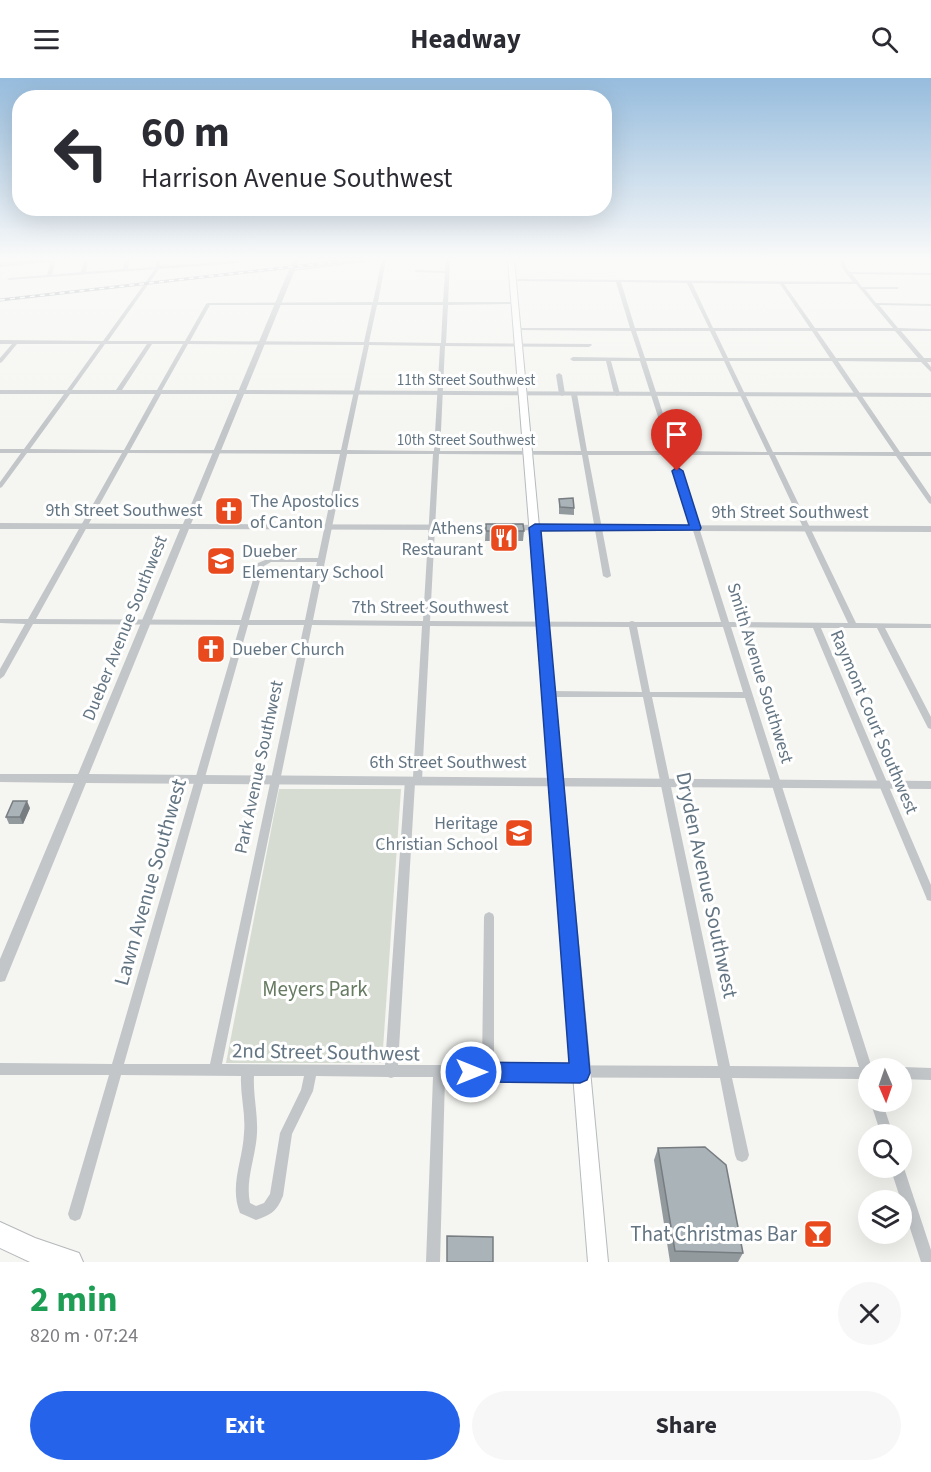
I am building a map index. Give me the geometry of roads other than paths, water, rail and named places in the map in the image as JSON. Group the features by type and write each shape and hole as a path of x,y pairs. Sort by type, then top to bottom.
{"highway":[{"path":"0,1235 32,1250 70,1262"}],"main road":[{"path":"516,315 598,1262"}],"street":[{"path":"0,486 124,315"},
{"path":"0,676 203,315"},
{"name":"Dueber Avenue Southwest","path":"0,976 274,315"},
{"name":"Park Avenue Southwest","path":"215,1070 372,315"},
{"path":"391,1072 427,622 445,315"},
{"name":"Smith Avenue Southwest","path":"629,315 863,1058"},
{"path":"705,315 853,625"},
{"path":"804,315 931,502"},
{"path":"885,315 931,370"},
{"path":"517,329 931,330"},
{"path":"0,342 589,345"},
{"path":"0,361 16,342"},
{"path":"118,392 150,343"},
{"path":"573,359 931,360"},
{"path":"608,359 617,394"},
{"path":"560,375 562,394"},
{"name":"11th Street Southwest","path":"0,392 931,395"},
{"path":"574,394 607,576"},
{"name":"10th Street Southwest","path":"0,451 931,454"},
{"name":"9th Street Southwest","path":"0,526 931,529"},
{"name":"Lawn Avenue Southwest","path":"75,1214 264,562 321,560"},
{"name":"7th Street Southwest","path":"0,621 931,626"},
{"name":"Dryden Avenue Southwest","path":"632,624 742,1155"},
{"name":"Raymont Court Southwest","path":"816,625 931,897"},
{"path":"880,626 931,726"},
{"path":"549,694 749,695"},
{"name":"6th Street Southwest","path":"0,778 556,780 931,785"},
{"path":"488,1072 489,917"},
{"name":"2nd Street Southwest","path":"0,1068 858,1074"},
{"path":"248,1070 246,1096 251,1132 242,1196 245,1208 256,1213 269,1208 276,1196 286,1133 307,1091 311,1071"},
{"path":"433,1262 439,1072"},
{"path":"912,1073 931,1074"},
{"path":"901,1178 928,1262"}],"place":[{"name":"The Apostolics of Canton","path":"229,511"},
{"name":"Athens Restaurant","path":"504,538"},
{"name":"Dueber Elementary School","path":"221,561"},
{"name":"Dueber Church","path":"211,649"},
{"name":"Heritage Christian School","path":"519,833"},
{"name":"That Christmas Bar","path":"818,1234"}],"park label":[{"name":"Meyers Park","path":"315,989"}]}
